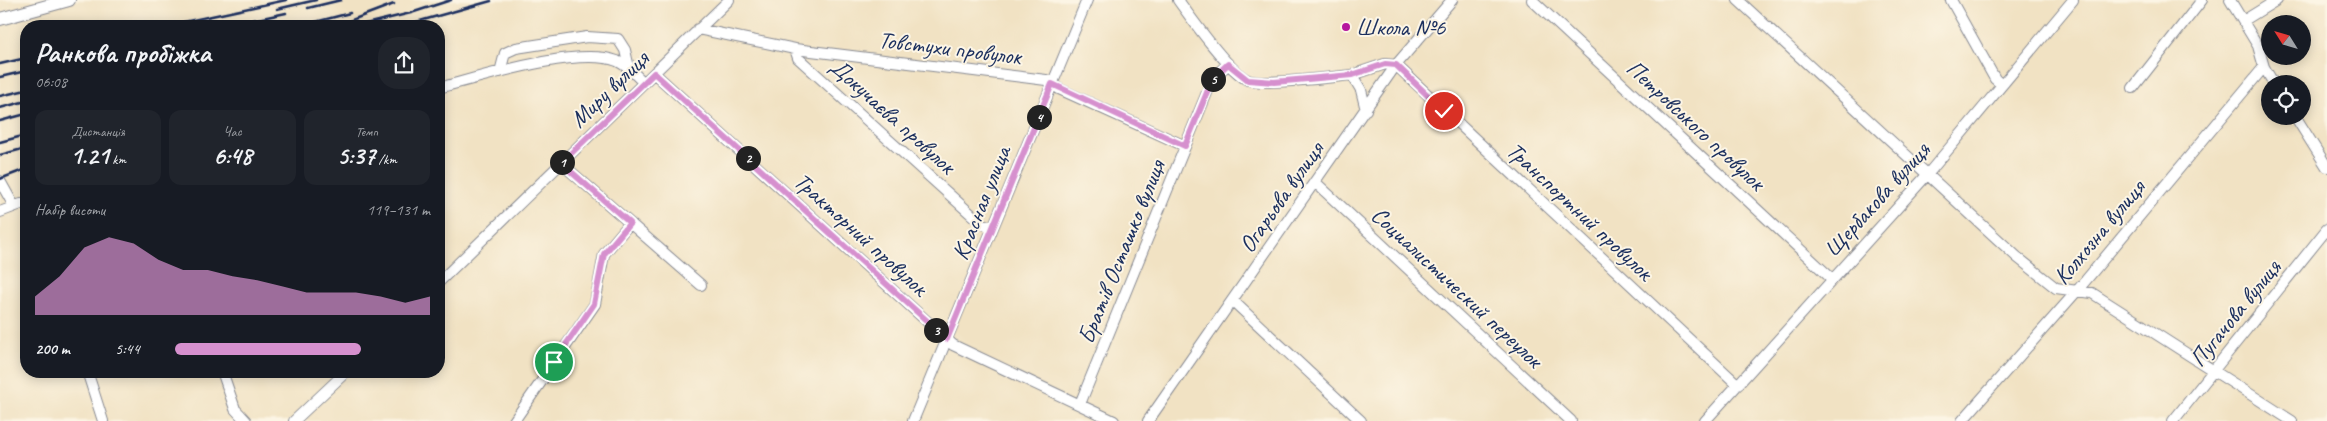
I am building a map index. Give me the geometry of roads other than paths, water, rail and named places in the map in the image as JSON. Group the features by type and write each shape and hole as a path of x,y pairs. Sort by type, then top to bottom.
{"main road":[{"path":"0,19 70,0"}],"street":[{"name":"Миру вулиця","path":"445,276 728,0"},
{"name":"Красная улица","path":"913,421 1087,0"},
{"path":"1178,0 1228,64 1248,80 1274,82 1352,75 1385,64 1396,65"},
{"name":"Огарьова вулиця","path":"1148,421 1396,65 1452,0"},
{"name":"Петровського провулок","path":"1532,0 1832,279"},
{"path":"1738,0 1927,175 2017,256 2056,288 2092,293 2292,421"},
{"path":"1951,0 1996,79 2002,85"},
{"name":"Щербакова вулиця","path":"1705,421 1927,175 2073,0"},
{"path":"2133,88 2202,0"},
{"path":"2230,0 2258,46 2264,67 2269,75"},
{"path":"2243,21 2277,0"},
{"name":"Товстухи провулок","path":"698,28 795,49 1046,80 1185,146"},
{"path":"500,72 505,53 516,48 587,37 618,39 625,50 628,68"},
{"name":"Докучаєва провулок","path":"795,49 798,58 982,224 993,227"},
{"path":"445,86 500,72 586,56 616,61 628,68 644,83"},
{"name":"Братів Осташко вулиця","path":"1080,404 1213,78 1228,64"},
{"name":"Транспортний провулок","path":"1396,65 1738,385"},
{"name":"Колхозна вулиця","path":"1962,421 2076,292 2264,67"},
{"name":"Тракторний провулок","path":"654,73 953,345 1114,421"},
{"path":"1352,75 1361,90 1366,110"},
{"path":"2301,125 2327,168"},
{"path":"561,163 701,285"},
{"path":"0,181 14,206"},
{"name":"Социалистический переулок","path":"1315,182 1572,421"},
{"path":"0,212 20,205"},
{"path":"514,421 594,304 604,254 630,223"},
{"name":"Пугачова вулиця","path":"2173,421 2327,229"},
{"path":"1233,301 1361,421"},
{"path":"88,378 103,421"},
{"path":"224,378 235,409 246,421"},
{"path":"294,421 340,378"}],"railway":[{"path":"193,20 286,0"},
{"path":"277,9 316,0"},
{"path":"308,8 341,0"},
{"path":"382,20 451,0"},
{"path":"423,20 491,1"},
{"path":"352,20 394,4"},
{"path":"253,20 286,13"},
{"path":"323,20 350,13"},
{"path":"0,64 20,59"},
{"path":"0,77 20,72"},
{"path":"0,96 20,91"},
{"path":"0,108 20,103"},
{"path":"0,121 20,116"},
{"path":"0,142 20,137"},
{"path":"0,155 20,150"},
{"path":"0,179 20,171"}],"place":[{"name":"Школа №6","path":"1346,27"}]}
